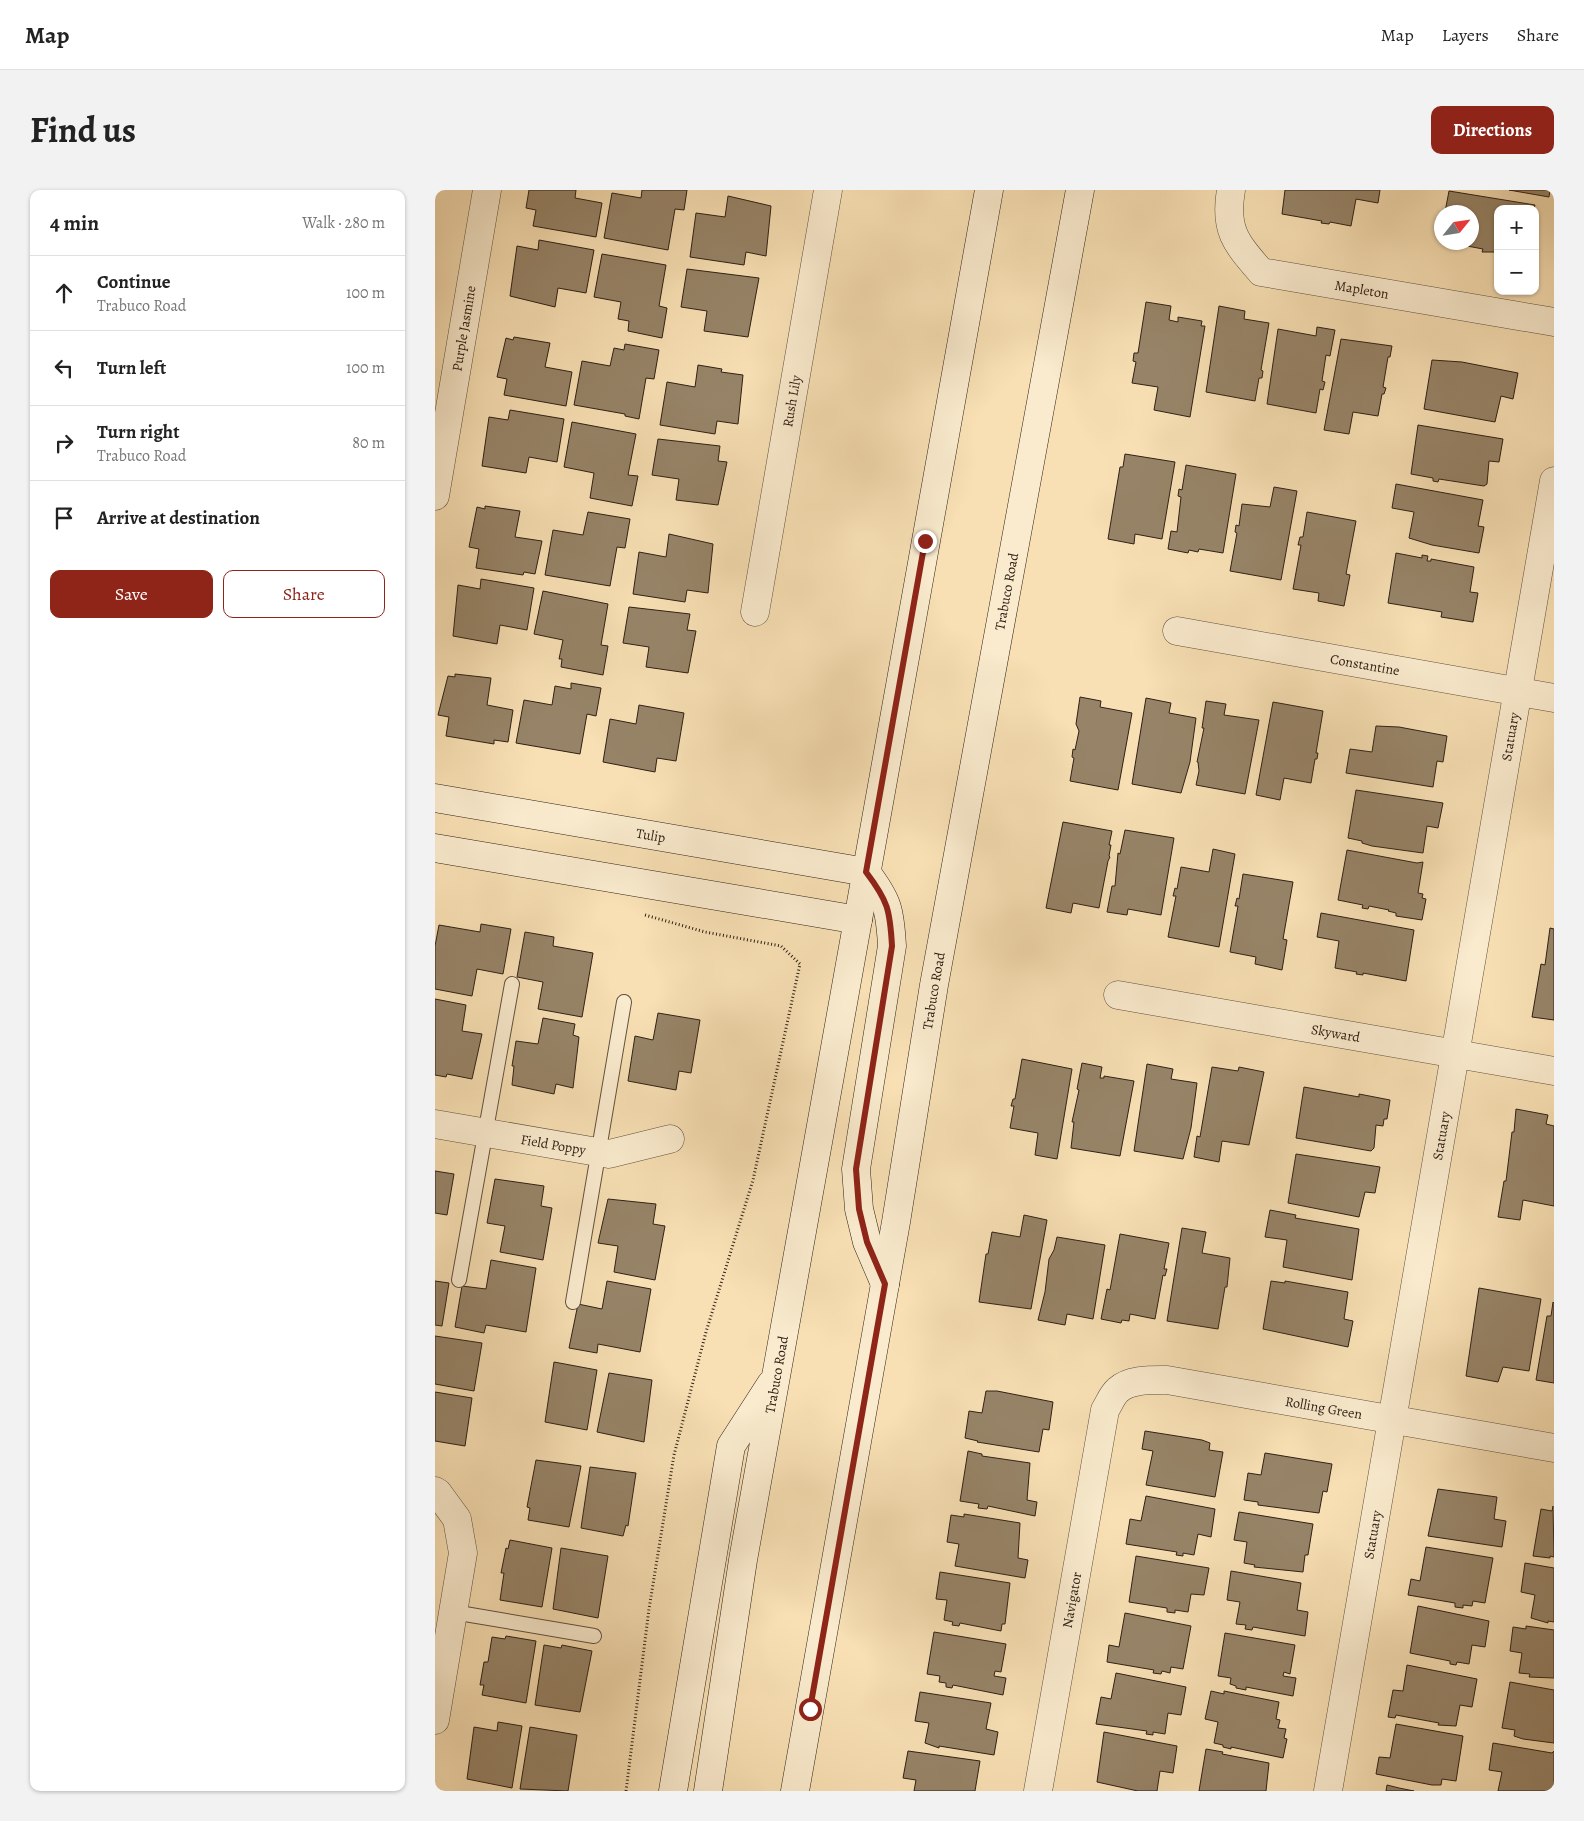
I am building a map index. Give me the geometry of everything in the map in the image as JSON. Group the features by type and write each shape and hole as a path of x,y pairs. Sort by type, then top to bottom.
{"street":[{"name":"Purple Jasmine","path":"435,496 487,190"},
{"name":"Rush Lily","path":"755,612 828,190"},
{"name":"Trabuco Road","path":"708,1791 743,1560 989,190"},
{"name":"Trabuco Road","path":"795,1791 885,1284 934,985 1080,190"},
{"name":"Mapleton","path":"1231,190 1228,206 1231,228 1237,245 1261,272 1554,322"},
{"name":"Statuary","path":"1328,1791 1456,1054 1516,691 1554,481"},
{"name":"Constantine","path":"1177,631 1554,698"},
{"name":"Tulip","path":"435,798 866,872"},
{"path":"435,848 858,920"},
{"path":"866,872 884,896 891,918 892,946 856,1169 859,1209 867,1242 885,1284"},
{"name":"Skyward","path":"1118,995 1554,1071"},
{"name":"Field Poppy","path":"435,1124 609,1154 670,1139"},
{"path":"673,1791 731,1446 777,1374"},
{"name":"Rolling Green","path":"1105,1410 1118,1390 1130,1383 1167,1380 1554,1448"},
{"name":"Navigator","path":"1038,1791 1105,1410"},
{"path":"435,1492 439,1493 457,1519 463,1554 439,1677 435,1720"}],"lane":[{"path":"459,1280 512,984"},
{"path":"573,1302 624,1002"},
{"path":"453,1612 593,1636"}],"path":[{"path":"626,1791 649,1609 674,1455 706,1332 753,1180 800,964 781,946 705,932 639,914"}],"building":[{"path":"529,190 576,190 575,198 602,203 596,237 533,226 536,210 526,208"},
{"path":"642,190 687,190 684,210 675,209 668,250 604,238 612,193 641,198"},
{"path":"1285,190 1380,190 1378,203 1356,199 1351,226 1330,222 1329,224 1321,223 1322,221 1282,214"},
{"path":"1509,190 1550,190 1549,197"},
{"path":"1449,191 1535,205 1494,205 1494,252 1482,252 1483,249 1479,248 1479,205 1446,205"},
{"path":"728,196 771,206 766,256 746,252 744,265 690,257 696,213 725,217"},
{"path":"539,240 594,250 586,293 558,288 555,307 510,296 517,246 538,250"},
{"path":"602,254 666,265 659,306 667,308 662,338 628,331 629,321 618,319 621,302 594,297"},
{"path":"687,269 759,278 748,337 704,331 707,311 681,307"},
{"path":"1146,302 1171,306 1169,320 1178,322 1178,317 1202,321 1201,326 1205,326 1190,417 1154,410 1158,387 1132,383 1136,362 1133,361 1134,353 1138,353"},
{"path":"1219,306 1245,311 1244,319 1269,323 1261,370 1263,371 1262,378 1259,378 1255,401 1206,392"},
{"path":"1317,327 1335,330 1330,356 1326,355 1322,381 1325,382 1323,390 1320,389 1316,413 1267,404 1278,329 1316,336"},
{"path":"514,337 550,343 545,367 572,372 566,406 504,395 507,379 497,377 506,338 513,340"},
{"path":"1341,339 1392,346 1390,357 1388,357 1383,387 1386,388 1384,394 1382,394 1378,416 1353,412 1349,434 1324,430"},
{"path":"625,344 659,350 654,379 646,378 639,419 625,416 625,414 574,405 582,361 610,366 614,348 624,350"},
{"path":"1432,360 1462,362 1518,373 1513,399 1501,396 1495,422 1424,409"},
{"path":"698,365 722,369 721,372 743,375 738,424 717,421 715,434 660,425 667,382 695,387"},
{"path":"510,410 564,419 557,462 529,457 526,473 482,466 489,417 508,420"},
{"path":"572,422 636,434 628,475 638,476 632,506 590,498 594,473 564,467"},
{"path":"1418,425 1503,439 1499,462 1489,461 1487,484 1484,486 1439,479 1438,482 1433,481 1433,478 1411,474"},
{"path":"658,439 720,446 718,461 727,462 718,505 676,500 679,479 652,475"},
{"path":"1125,454 1175,462 1162,539 1135,534 1134,544 1108,539 1120,467 1123,467"},
{"path":"1186,465 1236,474 1223,553 1199,549 1198,552 1189,550 1188,553 1168,549 1171,531 1177,532 1181,497 1178,496 1179,489 1182,490"},
{"path":"1396,484 1483,500 1478,526 1484,527 1479,553 1432,545 1409,538 1414,512 1392,508"},
{"path":"1274,487 1297,491 1281,580 1230,571 1237,533 1235,532 1236,525 1239,526 1242,504 1270,507"},
{"path":"485,506 520,511 515,537 542,541 535,574 524,572 523,575 476,568 479,549 469,547 477,507 485,509"},
{"path":"588,512 630,519 625,548 617,547 610,586 545,575 553,530 583,535"},
{"path":"1307,512 1356,521 1346,574 1350,575 1344,606 1318,601 1319,593 1293,589 1301,545 1298,545 1300,537 1303,537"},
{"path":"669,534 713,544 708,593 687,590 685,602 633,594 639,552 666,557"},
{"path":"1396,553 1422,558 1422,555 1428,556 1427,561 1431,561 1431,559 1474,567 1470,592 1478,593 1473,622 1441,617 1442,612 1388,603"},
{"path":"481,579 534,588 527,630 500,625 497,644 453,636 458,585 480,589"},
{"path":"543,591 608,604 601,645 608,646 603,675 561,667 562,659 559,659 563,640 534,634"},
{"path":"629,607 690,614 687,630 696,631 688,673 646,667 649,647 623,643"},
{"path":"455,674 491,678 487,705 513,710 508,742 494,740 494,744 446,736 449,717 438,715 448,676 455,677"},
{"path":"571,683 601,688 596,716 587,714 580,754 516,743 524,700 552,705 555,686 571,689"},
{"path":"1080,697 1101,701 1100,707 1132,713 1118,790 1070,781 1074,758 1072,757 1073,749 1075,750 1079,731 1076,724"},
{"path":"1146,698 1171,703 1169,713 1196,718 1190,762 1181,793 1132,784"},
{"path":"1206,701 1226,704 1224,715 1259,720 1245,794 1196,785 1199,771 1197,762 1204,728 1202,728"},
{"path":"1273,702 1323,711 1316,753 1318,753 1317,759 1315,759 1311,783 1284,778 1280,800 1256,795"},
{"path":"639,705 684,713 676,761 657,758 655,772 603,762 610,719 636,724"},
{"path":"1376,726 1399,727 1447,736 1443,762 1437,761 1433,787 1346,773 1350,749 1372,752"},
{"path":"1356,790 1443,803 1438,828 1427,826 1423,853 1372,846 1362,843 1362,841 1348,838"},
{"path":"1063,822 1112,831 1109,845 1111,845 1110,857 1099,908 1073,903 1071,913 1046,908"},
{"path":"1125,830 1174,838 1161,915 1128,909 1127,915 1107,912 1112,886 1115,886 1118,853 1120,854"},
{"path":"1213,849 1235,854 1219,947 1168,937 1176,896 1173,896 1175,888 1177,889 1181,867 1209,872"},
{"path":"1347,850 1417,863 1423,862 1418,893 1423,894 1422,898 1426,899 1422,920 1396,916 1396,913 1389,910 1369,906 1368,909 1362,908 1363,905 1338,900"},
{"path":"1243,874 1293,882 1283,939 1287,940 1282,970 1255,964 1256,957 1230,952 1238,906 1235,906 1237,898 1239,899"},
{"path":"1321,913 1414,930 1406,981 1363,973 1363,975 1356,974 1357,972 1335,968 1339,941 1317,937"},
{"path":"481,924 511,929 503,974 477,969 472,996 435,989 435,946 439,925 480,932"},
{"path":"1550,928 1554,929 1554,1020 1532,1017 1541,964 1545,965"},
{"path":"525,932 554,937 553,946 593,953 582,1017 538,1009 543,982 517,977"},
{"path":"435,999 466,1005 462,1031 482,1034 472,1079 447,1074 446,1077 435,1075"},
{"path":"658,1013 700,1020 691,1073 679,1071 676,1090 628,1081 635,1036 653,1040"},
{"path":"543,1018 575,1024 573,1035 579,1037 573,1088 556,1084 554,1094 512,1085 514,1066 512,1066 516,1041 538,1044"},
{"path":"1022,1059 1072,1069 1057,1159 1035,1155 1038,1133 1010,1128 1014,1106 1011,1106 1013,1099 1015,1099"},
{"path":"1082,1063 1102,1067 1100,1078 1104,1078 1104,1076 1134,1081 1120,1156 1071,1148 1074,1122 1072,1122 1079,1090 1077,1089"},
{"path":"1147,1064 1173,1069 1171,1079 1197,1083 1191,1128 1183,1159 1134,1151"},
{"path":"1212,1067 1238,1071 1239,1067 1264,1072 1249,1145 1222,1141 1219,1162 1194,1157 1197,1136 1200,1137"},
{"path":"1304,1087 1359,1097 1359,1094 1390,1100 1387,1119 1384,1119 1383,1126 1376,1125 1374,1148 1371,1151 1296,1138"},
{"path":"1516,1109 1548,1115 1546,1124 1554,1126 1554,1206 1523,1200 1520,1220 1498,1217 1504,1181 1506,1181"},
{"path":"1296,1154 1380,1167 1375,1193 1365,1192 1359,1217 1288,1203"},
{"path":"435,1171 454,1174 447,1215 435,1213"},
{"path":"495,1179 544,1186 541,1206 552,1208 543,1260 500,1252 505,1226 487,1223"},
{"path":"608,1199 656,1204 653,1224 665,1226 655,1280 614,1272 618,1246 598,1243"},
{"path":"1270,1210 1296,1215 1295,1218 1359,1229 1352,1280 1283,1267 1287,1240 1265,1237"},
{"path":"1024,1215 1047,1220 1031,1309 979,1302 986,1254 988,1254 992,1232 1020,1237"},
{"path":"1182,1228 1206,1232 1202,1253 1230,1258 1227,1287 1225,1287 1218,1329 1167,1321"},
{"path":"1120,1234 1169,1243 1164,1269 1167,1269 1165,1276 1163,1275 1155,1319 1130,1314 1129,1321 1122,1320 1121,1323 1101,1319 1107,1289 1110,1290"},
{"path":"1057,1237 1105,1245 1093,1319 1067,1314 1065,1325 1038,1320 1045,1292 1049,1259 1054,1250"},
{"path":"491,1260 536,1268 526,1332 486,1325 484,1333 455,1327 462,1286 486,1289"},
{"path":"435,1281 449,1283 442,1326 435,1325"},
{"path":"607,1281 651,1289 640,1352 598,1344 597,1353 569,1348 578,1304 602,1309"},
{"path":"1271,1281 1285,1283 1285,1281 1348,1292 1344,1319 1353,1321 1348,1347 1263,1329"},
{"path":"1479,1288 1541,1299 1529,1371 1503,1367 1498,1382 1466,1376"},
{"path":"1553,1302 1554,1383 1536,1380 1547,1316 1551,1316"},
{"path":"435,1336 482,1343 474,1391 435,1384"},
{"path":"554,1362 597,1370 587,1430 545,1422"},
{"path":"609,1373 652,1380 644,1442 597,1432"},
{"path":"986,1391 997,1391 1053,1402 1049,1430 1043,1429 1039,1452 977,1442 965,1438 969,1411 982,1413"},
{"path":"435,1392 472,1398 465,1446 435,1441"},
{"path":"1145,1431 1202,1440 1210,1443 1209,1450 1223,1452 1215,1497 1146,1485 1153,1451 1142,1449"},
{"path":"968,1451 982,1454 982,1456 1030,1463 1027,1500 1037,1502 1035,1516 988,1506 987,1509 978,1508 979,1504 960,1501"},
{"path":"1265,1453 1332,1464 1327,1492 1323,1491 1319,1513 1258,1505 1258,1502 1244,1500 1248,1473 1261,1475"},
{"path":"536,1460 581,1466 569,1527 528,1520 530,1508 527,1507"},
{"path":"590,1467 636,1473 628,1526 626,1525 623,1536 581,1528"},
{"path":"1438,1489 1497,1497 1494,1519 1506,1521 1502,1547 1428,1536"},
{"path":"1146,1496 1215,1509 1211,1537 1198,1534 1194,1555 1183,1553 1183,1556 1176,1555 1177,1552 1126,1544 1130,1519 1141,1521"},
{"path":"1553,1506 1554,1557 1533,1556 1541,1509 1552,1511"},
{"path":"1239,1512 1313,1524 1308,1555 1305,1555 1303,1572 1254,1567 1255,1565 1244,1563 1247,1542 1234,1540"},
{"path":"964,1514 1020,1523 1018,1558 1028,1560 1025,1578 955,1566 959,1544 947,1542 951,1515 964,1517"},
{"path":"510,1540 552,1548 542,1607 500,1600 504,1573 501,1573 506,1548 508,1549"},
{"path":"1426,1547 1493,1558 1485,1603 1473,1601 1472,1606 1463,1605 1463,1608 1455,1607 1455,1603 1408,1595 1411,1579 1420,1581"},
{"path":"561,1548 608,1556 598,1618 553,1609"},
{"path":"1136,1556 1209,1568 1204,1595 1191,1594 1188,1612 1175,1610 1175,1613 1167,1612 1167,1608 1129,1602"},
{"path":"1525,1563 1554,1568 1554,1622 1548,1621 1548,1623 1531,1618 1535,1595 1521,1592"},
{"path":"1231,1571 1301,1583 1297,1610 1308,1612 1305,1636 1253,1627 1252,1630 1245,1629 1246,1625 1236,1624 1240,1602 1227,1600"},
{"path":"940,1572 1010,1583 1005,1624 1002,1624 1001,1631 960,1623 959,1626 952,1625 953,1622 944,1620 947,1600 936,1599"},
{"path":"1418,1606 1489,1621 1485,1647 1472,1645 1469,1664 1457,1662 1456,1665 1450,1664 1450,1661 1410,1653"},
{"path":"1125,1613 1191,1626 1183,1669 1171,1667 1170,1673 1162,1671 1161,1674 1153,1673 1154,1670 1107,1662 1109,1645 1119,1647"},
{"path":"1526,1626 1554,1630 1554,1678 1529,1677 1530,1674 1519,1673 1522,1653 1510,1651 1513,1627 1526,1629"},
{"path":"934,1632 1006,1644 1001,1672 995,1671 994,1676 1006,1678 1003,1695 953,1685 952,1688 946,1687 946,1683 939,1682 940,1676 927,1674"},
{"path":"1225,1633 1295,1645 1290,1674 1284,1672 1283,1676 1296,1678 1293,1696 1246,1687 1246,1690 1236,1688 1236,1686 1230,1684 1231,1678 1218,1676"},
{"path":"506,1636 536,1641 526,1703 482,1695 484,1685 480,1685 484,1662 488,1662 492,1637 505,1639"},
{"path":"544,1645 561,1648 562,1645 592,1651 580,1712 535,1705"},
{"path":"1407,1665 1477,1679 1472,1707 1460,1705 1456,1726 1438,1725 1439,1723 1396,1715 1395,1718 1388,1717 1393,1690 1403,1691"},
{"path":"1116,1673 1186,1687 1181,1715 1168,1713 1165,1734 1153,1732 1153,1735 1146,1734 1147,1731 1096,1724 1101,1697 1111,1699"},
{"path":"1510,1682 1554,1690 1554,1743 1523,1739 1514,1736 1515,1730 1502,1728"},
{"path":"1211,1691 1224,1694 1224,1691 1279,1702 1276,1719 1280,1720 1278,1728 1286,1729 1284,1738 1287,1739 1283,1758 1231,1747 1231,1749 1214,1743 1218,1722 1205,1719"},
{"path":"920,1692 991,1703 986,1729 998,1732 994,1755 939,1746 939,1748 925,1743 929,1723 915,1721"},
{"path":"498,1722 522,1726 512,1788 467,1779 474,1727 497,1731"},
{"path":"1396,1724 1463,1736 1456,1781 1442,1779 1441,1785 1432,1785 1376,1774 1379,1757 1390,1758"},
{"path":"530,1727 577,1735 568,1791 520,1789"},
{"path":"1104,1732 1177,1746 1173,1773 1160,1771 1157,1791 1138,1791 1097,1782"},
{"path":"1493,1743 1552,1753 1554,1751 1554,1791 1498,1791 1502,1772 1489,1770"},
{"path":"1206,1749 1269,1763 1266,1791 1199,1791"},
{"path":"908,1751 980,1761 975,1791 914,1791 916,1780 903,1778"},
{"path":"1387,1785 1399,1788 1414,1791 1386,1791"}],"route":[{"path":"810,1709 885,1284 867,1242 859,1209 856,1169 892,946 891,918 884,896 866,872 925,541"}]}
